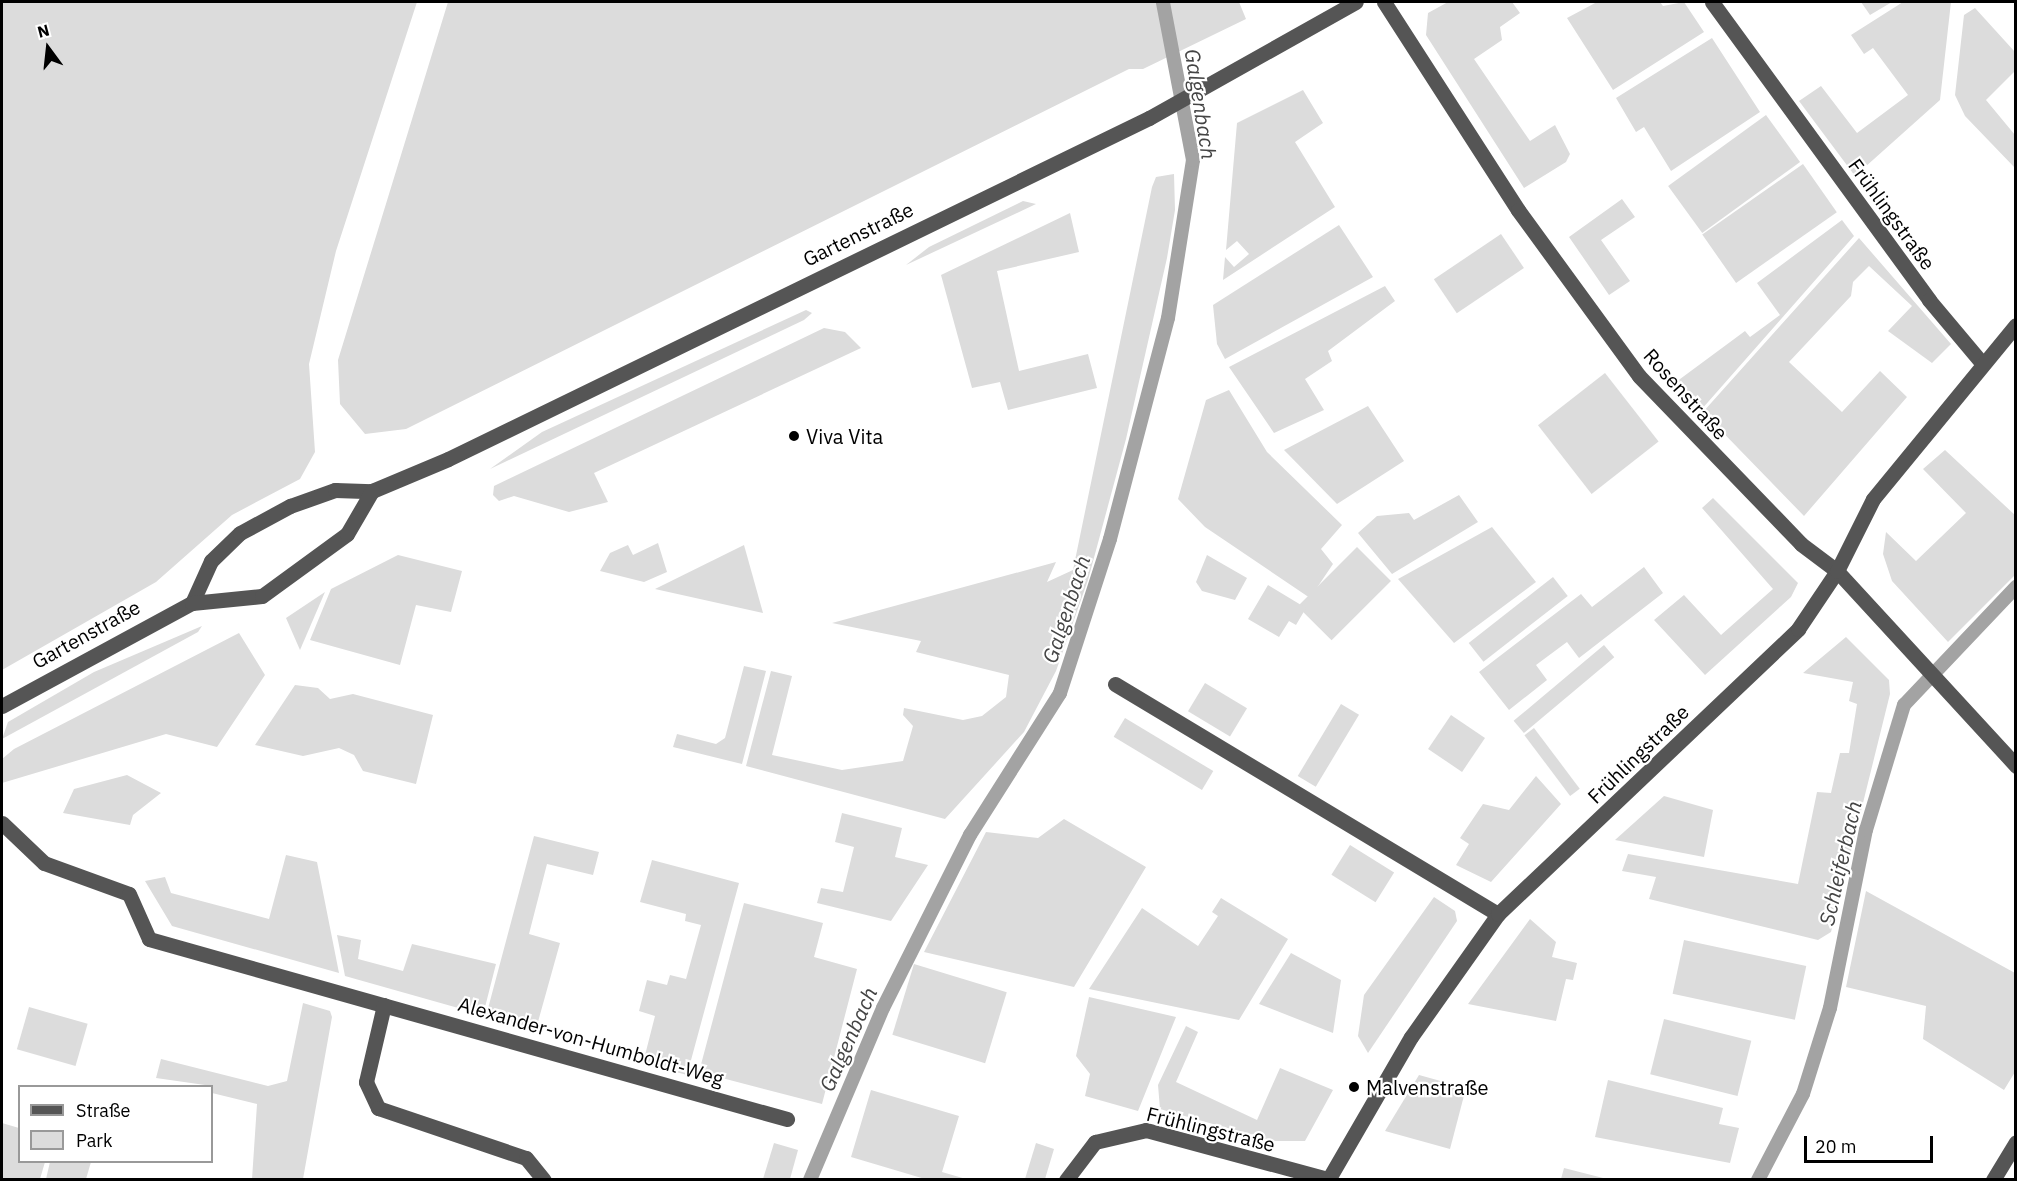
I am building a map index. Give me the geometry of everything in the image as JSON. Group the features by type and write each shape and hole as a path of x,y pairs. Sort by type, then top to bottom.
{"street":[{"name":"Gartenstraße","path":"192,603 211,561 240,533 335,490 372,491 1149,118 1237,71 1356,2"},
{"name":"Rosenstraße","path":"1384,2 1518,210 1632,367 1792,536 1837,571 1959,700 2016,766"},
{"name":"Frühlingstraße","path":"1712,2 1929,300 1981,362"},
{"name":"Frühlingstraße","path":"1066,1179 1095,1142 1146,1130 1328,1179 1412,1037 1498,914 1798,629 1837,571 1873,499 1981,362 2016,326"},
{"name":"Gartenstraße","path":"2,706 192,603 262,596 347,534 372,491"},
{"path":"1115,684 1498,914"},
{"name":"Alexander-von-Humboldt-Weg","path":"2,823 44,863 129,894 149,939 787,1119"},
{"path":"384,1005 366,1082 378,1108 526,1158 544,1179"},
{"path":"1993,1179 2016,1142"}],"green space":[{"path":"2,2 417,2 336,251 309,364 315,452 300,479 232,515 156,582 2,670"},
{"path":"448,2 1239,2 1246,19 1143,69 1129,69 406,429 365,434 340,404 338,360"},
{"path":"1448,2 1512,2 1520,13 1500,27 1502,40 1474,59 1530,141 1555,125 1570,154 1566,162 1524,188 1426,35 1428,13"},
{"path":"1597,2 1660,2 1663,6 1684,2 1704,32 1613,90 1567,18"},
{"path":"1861,2 1892,2 1870,15"},
{"path":"1903,2 1951,2 1940,100 1855,176 1799,101 1821,86 1857,133 1908,95 1873,48 1864,54 1851,35"},
{"path":"1975,8 2015,52 2015,71 1986,100 2015,135 2015,168 1965,116 1955,95 1964,15"},
{"path":"1712,38 1760,112 1671,171 1644,127 1636,132 1616,98"},
{"path":"1303,90 1323,123 1295,142 1335,207 1223,280 1225,257 1234,267 1249,254 1237,241 1226,250 1237,123"},
{"path":"1766,115 1800,162 1702,233 1668,186"},
{"path":"1803,164 1837,212 1736,283 1702,235"},
{"path":"1174,174 1175,210 1167,258 1126,439 1088,580 1056,671 1024,732 945,819 746,766 771,671 792,676 772,755 842,770 903,761 913,726 903,715 904,708 963,720 982,716 1006,697 1009,675 916,652 921,641 832,623 1056,562 1047,582 1073,570 1152,187 1156,177"},
{"path":"1622,199 1635,217 1601,240 1630,281 1609,295 1569,237"},
{"path":"1023,201 1036,204 906,265 929,247"},
{"path":"1070,213 1079,252 997,271 1019,371 1088,354 1097,388 1008,410 1000,382 972,388 941,275"},
{"path":"1842,220 1854,236 1701,410 1676,382 1745,331 1750,337 1780,315 1757,283"},
{"path":"1339,225 1373,277 1225,359 1217,344 1213,305"},
{"path":"1501,234 1524,268 1457,313 1434,279"},
{"path":"1859,238 1951,344 1932,363 1888,331 1912,306 1869,266 1853,282 1851,296 1789,362 1842,412 1880,371 1907,397 1804,516 1703,412"},
{"path":"1385,286 1395,301 1328,351 1332,361 1305,379 1324,410 1274,433 1229,367"},
{"path":"806,310 812,313 804,320 490,469 542,432"},
{"path":"824,328 845,332 861,348 594,473 608,502 569,512 514,496 499,501 493,495 494,486"},
{"path":"1605,373 1659,442 1592,494 1538,425"},
{"path":"1229,390 1267,452 1342,525 1321,549 1333,564 1310,598 1205,527 1178,499 1206,400"},
{"path":"1368,406 1404,461 1337,504 1284,450"},
{"path":"1945,450 2016,516 2015,575 1948,642 1892,581 1883,554 1886,532 1916,561 1966,513 1923,469"},
{"path":"1459,495 1478,522 1392,574 1358,533 1377,516 1409,513 1414,520"},
{"path":"1713,498 1798,583 1791,597 1705,675 1654,620 1684,595 1721,635 1773,589 1702,508"},
{"path":"1492,527 1536,582 1454,643 1398,579"},
{"path":"658,543 667,572 644,582 600,571 610,553 628,545 633,555"},
{"path":"744,545 763,613 655,589"},
{"path":"1357,547 1391,581 1332,640 1298,606"},
{"path":"398,555 462,571 451,612 416,605 400,665 310,640 331,589"},
{"path":"1207,555 1247,578 1235,600 1202,591 1196,582"},
{"path":"1644,567 1663,593 1579,658 1567,642 1536,665 1547,680 1509,710 1479,672 1581,594 1592,607"},
{"path":"1553,577 1568,596 1483,662 1469,643"},
{"path":"1268,585 1306,608 1296,625 1289,621 1279,637 1248,619"},
{"path":"325,592 300,650 286,618"},
{"path":"202,626 198,632 2,739 8,722 94,672"},
{"path":"239,633 265,675 217,747 166,734 2,783 2,759 14,749"},
{"path":"1846,637 1889,680 1890,694 1831,932 1818,940 1649,899 1656,877 1622,871 1628,854 1798,884 1817,792 1831,793 1840,753 1849,753 1857,704 1849,701 1853,682 1803,673"},
{"path":"1604,645 1614,657 1524,733 1514,721"},
{"path":"744,666 766,671 742,764 673,747 677,734 716,744 725,738"},
{"path":"1205,683 1247,708 1230,737 1188,711"},
{"path":"295,685 318,688 330,699 353,694 433,715 416,784 363,771 354,755 339,748 303,756 255,745"},
{"path":"1341,704 1359,715 1316,787 1298,776"},
{"path":"1451,715 1485,738 1462,772 1428,749"},
{"path":"1125,718 1213,771 1202,790 1114,737"},
{"path":"1534,728 1580,789 1570,796 1524,735"},
{"path":"127,775 161,793 133,815 130,825 63,813 74,789"},
{"path":"1536,776 1561,804 1491,882 1456,865 1469,844 1460,838 1483,804 1509,810"},
{"path":"1664,796 1713,810 1704,857 1615,840"},
{"path":"842,813 902,828 895,857 928,865 891,921 817,903 821,888 843,892 854,847 835,842"},
{"path":"1064,819 1146,867 1074,987 924,952 986,832 1038,838"},
{"path":"534,836 599,852 593,875 547,864 529,934 560,943 536,1029 486,1016"},
{"path":"1350,845 1394,873 1376,902 1331,875"},
{"path":"286,855 317,862 339,973 172,926 145,881 165,877 171,893 269,919"},
{"path":"652,860 739,883 687,1075 643,1063 655,1016 639,1011 647,980 667,985 670,975 686,979 701,925 685,921 686,914 640,902"},
{"path":"1866,891 2015,973 2015,1072 2004,1090 1923,1039 1926,1006 1846,987"},
{"path":"1434,897 1455,911 1457,921 1368,1053 1358,1036 1364,995"},
{"path":"1221,898 1288,939 1239,1020 1089,989 1142,908 1198,946 1218,916 1212,912"},
{"path":"744,903 823,923 814,957 857,969 822,1104 699,1072"},
{"path":"1530,919 1556,942 1552,957 1577,963 1573,980 1566,979 1556,1021 1468,1004"},
{"path":"337,935 361,940 358,959 403,971 412,944 496,964 483,1015 345,976"},
{"path":"1684,940 1806,966 1795,1020 1673,994"},
{"path":"1291,953 1341,980 1333,1033 1259,1004"},
{"path":"914,964 1007,992 985,1063 892,1035"},
{"path":"1089,997 1176,1017 1138,1111 1085,1096 1090,1074 1076,1056"},
{"path":"303,1003 330,1011 332,1017 303,1179 252,1179 257,1104 213,1093 213,1085 156,1078 161,1059 268,1086 287,1081"},
{"path":"29,1007 88,1024 76,1066 17,1049"},
{"path":"1664,1019 1751,1041 1738,1096 1650,1074"},
{"path":"1186,1026 1198,1032 1176,1082 1257,1120 1280,1068 1333,1090 1305,1141 1273,1141 1160,1109 1158,1085"},
{"path":"1419,1075 1466,1088 1450,1149 1385,1131"},
{"path":"1608,1080 1723,1108 1719,1124 1739,1128 1730,1163 1595,1137"},
{"path":"871,1090 959,1116 942,1172 966,1179 925,1179 851,1157"},
{"path":"2,1123 18,1128 18,1163 45,1163 40,1179 2,1179"},
{"path":"774,1143 798,1150 790,1179 763,1179"},
{"path":"1036,1143 1054,1149 1045,1179 1025,1179"},
{"path":"50,1163 91,1163 86,1179 46,1179"},
{"path":"1564,1168 1607,1179 1561,1179"}],"waterway":[{"name":"Galgenbach","path":"810,1180 883,1008 970,835 1060,693 1110,539 1168,318 1193,160 1163,2"},
{"name":"Schleiferbach","path":"1758,1180 1803,1094 1830,1008 1866,830 1904,705 2016,587"}],"place":[{"name":"Viva Vita","path":"794,436"},
{"name":"Malvenstraße","path":"1354,1087"}]}
